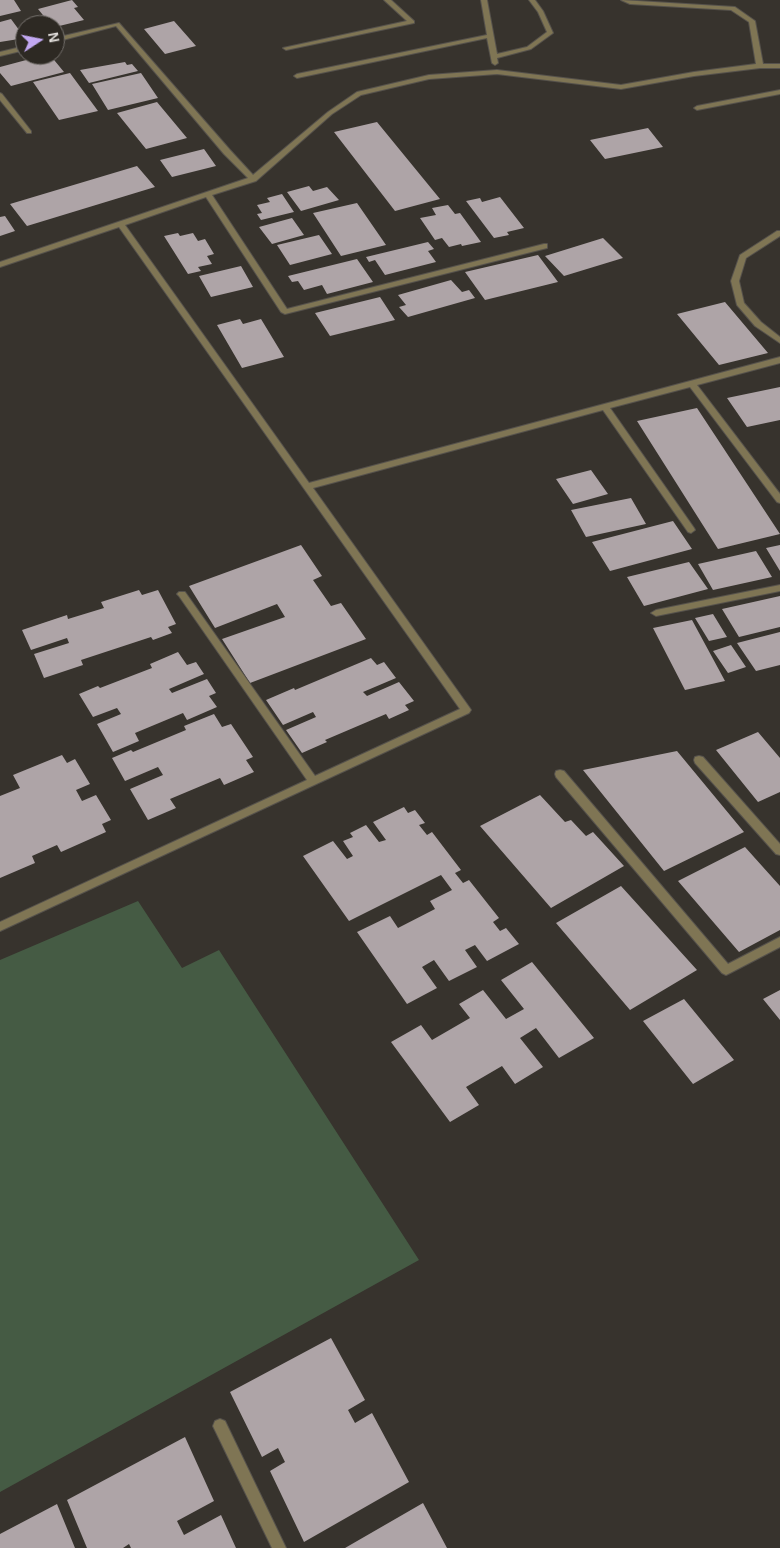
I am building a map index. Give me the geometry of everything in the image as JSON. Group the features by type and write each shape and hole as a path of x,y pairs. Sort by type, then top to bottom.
{"street":[{"path":"286,48 412,22 387,0"},
{"path":"484,0 497,72"},
{"path":"494,57 529,48 550,33 541,12 532,0"},
{"path":"624,0 630,2 672,2 733,8 752,21 760,66"},
{"path":"65,37 117,24 227,152 253,179"},
{"path":"298,76 490,36"},
{"path":"0,54 15,50"},
{"path":"0,265 253,179 330,113 359,93 428,77 497,72 621,87 694,74 760,66 780,66"},
{"path":"697,108 780,92"},
{"path":"0,95 29,132"},
{"path":"208,194 285,312 544,246"},
{"path":"0,927 466,710 120,224"},
{"path":"780,233 743,257 735,282 740,303 758,324 780,341"},
{"path":"307,487 780,360"},
{"path":"692,384 780,500"},
{"path":"605,407 691,530"},
{"path":"656,613 780,588"},
{"path":"182,594 313,781"},
{"path":"699,760 780,851"},
{"path":"560,774 726,970 780,942"},
{"path":"220,1426 279,1548"}],"green space":[{"path":"138,901 182,968 219,950 419,1260 0,1492 0,960"}],"building":[{"path":"0,0 14,0 21,11 0,16"},
{"path":"72,0 78,7 74,8 84,20 65,25 65,15 43,15 38,9"},
{"path":"11,19 15,24 15,40 0,42 0,22"},
{"path":"174,21 196,46 165,54 144,29"},
{"path":"125,62 127,65 132,64 138,71 89,83 80,70"},
{"path":"15,63 15,65 58,65 64,72 11,86 0,73 0,67"},
{"path":"70,73 98,111 59,120 33,82"},
{"path":"141,73 158,98 108,110 92,84"},
{"path":"157,102 187,138 146,149 117,113"},
{"path":"377,122 440,199 395,211 334,132"},
{"path":"648,128 663,147 605,159 590,140"},
{"path":"204,149 216,166 172,177 160,160"},
{"path":"137,166 155,187 27,226 10,204"},
{"path":"309,186 313,191 327,187 339,200 301,211 287,192"},
{"path":"282,194 294,212 261,220 257,214 262,213 257,205 270,202 267,198"},
{"path":"500,197 524,228 507,232 509,235 494,238 466,201 480,198 482,202"},
{"path":"357,203 386,245 341,256 313,213"},
{"path":"448,205 455,214 460,213 481,242 449,247 442,238 435,240 420,218 436,215 432,208"},
{"path":"5,216 15,231 0,236 0,217"},
{"path":"292,218 304,235 272,244 259,227"},
{"path":"178,233 180,236 193,233 198,241 205,239 214,254 207,256 212,264 198,267 201,271 188,274 164,236"},
{"path":"319,235 332,254 290,265 277,245"},
{"path":"603,238 623,258 564,276 545,256"},
{"path":"428,242 434,249 428,251 436,262 385,275 375,260 369,262 366,257"},
{"path":"538,255 558,282 485,300 465,272"},
{"path":"357,259 373,282 327,294 322,285 304,290 298,281 292,282 288,276"},
{"path":"241,266 253,287 211,297 199,276"},
{"path":"451,280 462,292 469,290 475,298 408,317 399,307 406,305 398,295"},
{"path":"380,297 395,320 330,336 315,313"},
{"path":"725,302 768,353 719,365 677,314"},
{"path":"240,319 243,324 261,319 284,357 242,368 217,325"},
{"path":"780,387 780,420 747,427 727,398"},
{"path":"697,408 780,534 718,549 637,421"},
{"path":"591,470 608,494 573,504 556,479"},
{"path":"631,498 646,524 586,537 571,510"},
{"path":"673,521 692,549 610,571 592,542"},
{"path":"301,545 322,576 313,580 331,606 341,603 366,639 250,683 222,639 285,617 277,604 215,628 189,586"},
{"path":"780,545 780,571 766,548"},
{"path":"756,551 772,577 713,590 698,564"},
{"path":"689,562 708,589 644,606 627,577"},
{"path":"139,590 142,595 158,590 176,624 168,627 172,633 153,640 151,637 81,660 83,665 44,678 34,654 69,643 67,638 31,650 22,630 67,615 68,619 104,608 101,602"},
{"path":"780,596 780,627 739,637 722,609"},
{"path":"713,614 727,637 709,641 695,618"},
{"path":"692,620 725,681 685,690 653,628"},
{"path":"780,632 780,665 756,671 737,643"},
{"path":"731,645 746,667 728,673 713,651"},
{"path":"178,652 187,665 196,662 204,674 169,689 172,693 207,679 216,693 209,696 217,707 187,720 183,713 135,733 139,741 113,752 97,724 121,714 117,708 93,717 79,694 152,668 150,664"},
{"path":"371,658 377,665 384,662 396,678 363,692 367,696 399,682 414,701 405,705 409,710 389,719 386,714 325,740 327,742 302,753 286,730 316,717 313,712 283,725 266,700"},
{"path":"214,714 222,727 231,724 253,757 246,760 254,772 224,785 220,778 170,799 176,808 148,820 130,789 163,775 158,767 125,781 112,758 131,750 133,752 186,730 184,726"},
{"path":"758,732 780,758 780,792 758,802 716,750"},
{"path":"677,751 744,832 664,871 583,770"},
{"path":"62,755 67,763 75,759 90,784 76,790 82,801 96,795 111,820 102,824 106,832 61,852 57,845 32,856 35,863 0,878 0,796 20,788 13,775"},
{"path":"540,795 565,822 571,820 586,836 593,832 624,866 551,908 480,826"},
{"path":"404,807 408,813 415,810 425,823 419,825 427,835 432,832 461,870 455,873 463,883 469,880 499,918 493,922 500,931 506,928 519,944 487,961 475,945 465,950 477,967 449,981 434,960 422,967 437,988 407,1004 357,932 390,916 398,928 435,909 430,901 452,890 441,875 349,921 303,856 333,841 347,859 353,856 343,841 353,837 350,833 366,825 379,842 386,840 373,822"},
{"path":"745,847 780,886 780,930 739,952 678,881"},
{"path":"621,886 697,970 630,1010 556,923"},
{"path":"532,962 594,1038 559,1058 536,1028 520,1038 543,1067 515,1084 502,1066 466,1087 479,1105 450,1122 391,1042 421,1025 432,1040 470,1018 459,1004 483,990 506,1019 524,1009 501,980"},
{"path":"780,990 780,1020 763,999"},
{"path":"684,999 734,1060 693,1084 643,1021"},
{"path":"331,1338 365,1400 348,1410 355,1423 372,1413 409,1482 304,1542 270,1471 285,1462 278,1448 262,1457 230,1392"},
{"path":"185,1437 214,1501 177,1521 184,1535 221,1515 236,1548 131,1548 129,1544 123,1548 87,1548 67,1500"},
{"path":"423,1503 447,1548 345,1548"},
{"path":"57,1504 75,1548 0,1548 0,1534"}]}
